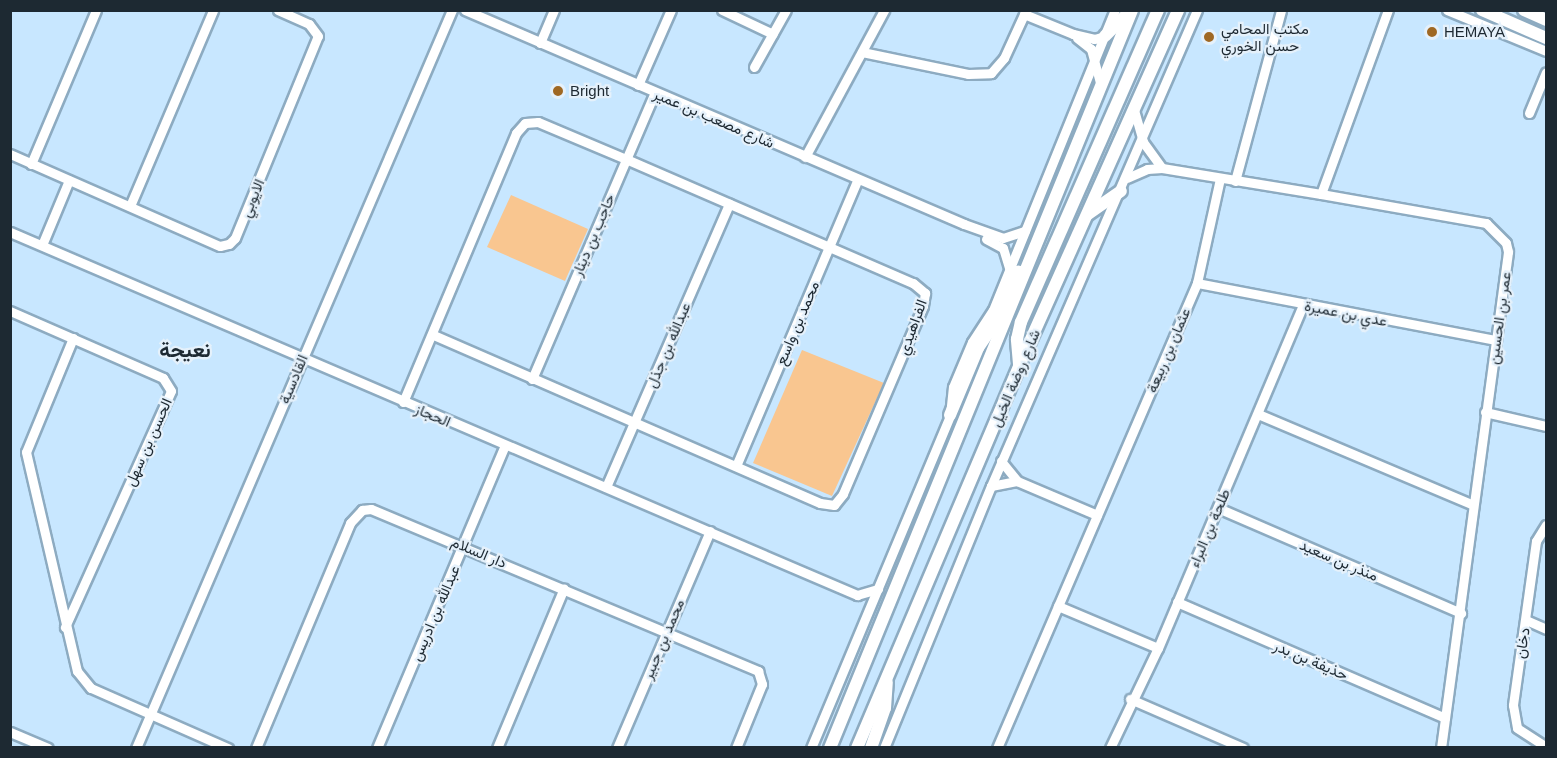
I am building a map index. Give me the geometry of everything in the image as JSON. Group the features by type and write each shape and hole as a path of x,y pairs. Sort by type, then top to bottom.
{"main road":[{"path":"1105,36 1132,10"},
{"name":"شارع روضة الخيل","path":"830,747 1132,10"},
{"path":"1019,366 1017,339 1021,322 1158,10"},
{"name":"شارع روضة الخيل","path":"856,747 1019,366 1178,10"},
{"path":"1482,10 1546,38"},
{"path":"1524,10 1546,20"},
{"path":"1087,215 1121,191"},
{"path":"950,415 978,348 1042,232"},
{"path":"871,747 885,708 886,677"}],"street":[{"path":"31,164 96,10"},
{"path":"130,206 213,10"},
{"name":"الايوبي","path":"10,154 220,246 235,238 318,36 309,24 278,10"},
{"name":"القادسية","path":"136,747 452,10"},
{"name":"شارع مصعب بن عمير","path":"465,10 964,224 1004,238 1025,231"},
{"path":"540,43 554,10"},
{"path":"638,85 671,10"},
{"path":"722,10 773,34"},
{"path":"754,67 786,10"},
{"path":"805,157 884,10"},
{"path":"811,747 950,415 953,387 1010,269 1115,10"},
{"name":"شارع روضة الخيل","path":"884,747 1001,461 1143,142 1197,10"},
{"path":"1235,181 1281,10"},
{"path":"1321,194 1388,10"},
{"path":"1447,10 1546,51"},
{"path":"862,52 968,74 991,73 1004,58 1025,12 1073,34 1094,39 1105,36"},
{"path":"1073,34 1091,48 1101,86"},
{"path":"1530,113 1546,72"},
{"name":"حاجب بن دينار","path":"532,379 656,92"},
{"path":"1134,108 1143,142 1162,168"},
{"name":"الفراهيدي","path":"403,402 516,133 525,123 538,122 830,247 920,288 925,300 843,494 834,505 820,503 432,334"},
{"name":"عمر بن الحسين","path":"1127,178 1147,169 1162,168 1486,223 1495,228 1508,252 1485,412 1461,613 1441,747"},
{"name":"عثمان بن ربيعة","path":"998,747 1197,283 1220,178"},
{"name":"محمد بن واسع","path":"736,466 858,179"},
{"path":"42,245 69,180"},
{"name":"عبدالله بن جذل","path":"606,487 729,204"},
{"name":"شارع مصعب بن عمير","path":"964,224 1003,248 1010,269"},
{"name":"الحجاز","path":"10,232 857,595"},
{"name":"عدي بن عميرة","path":"1197,283 1496,340"},
{"name":"طلحة بن البراء","path":"1110,747 1130,699 1158,648 1303,305"},
{"name":"الحسن بن سهل","path":"10,311 163,378 171,391 64,627"},
{"path":"73,338 26,452 64,627 82,681 150,714 228,747"},
{"path":"1485,412 1546,426"},
{"path":"1258,414 1473,505"},
{"name":"عبدالله بن ادريس","path":"377,747 505,445"},
{"path":"1001,461 1017,481 1097,515"},
{"path":"991,486 1017,481"},
{"name":"منذر بن سعيد","path":"1218,508 1461,613"},
{"name":"دار السلام","path":"256,747 355,515 362,510 381,512 758,671 762,684 736,747"},
{"name":"دخان","path":"1546,525 1536,541 1513,718 1517,728 1546,747"},
{"name":"محمد بن جبير","path":"617,747 710,531"},
{"path":"497,747 564,588"},
{"path":"867,617 857,595 878,589"},
{"name":"حذيفة بن بدر","path":"1178,602 1445,718"},
{"path":"1059,606 1158,648"},
{"path":"1526,620 1546,629"},
{"path":"1130,699 1232,745 1243,747"},
{"path":"10,732 48,747"}],"shaded area":[{"path":"511,195 588,229 565,281 487,247"},
{"path":"802,350 884,383 832,496 753,463"}],"place":[{"name":"HEMAYA","path":"1432,32"},
{"name":"مكتب المحامي حسن الخوري","path":"1209,37"},
{"name":"Bright","path":"558,91"}],"district":[{"name":"نعيجة","path":"185,350"}]}
